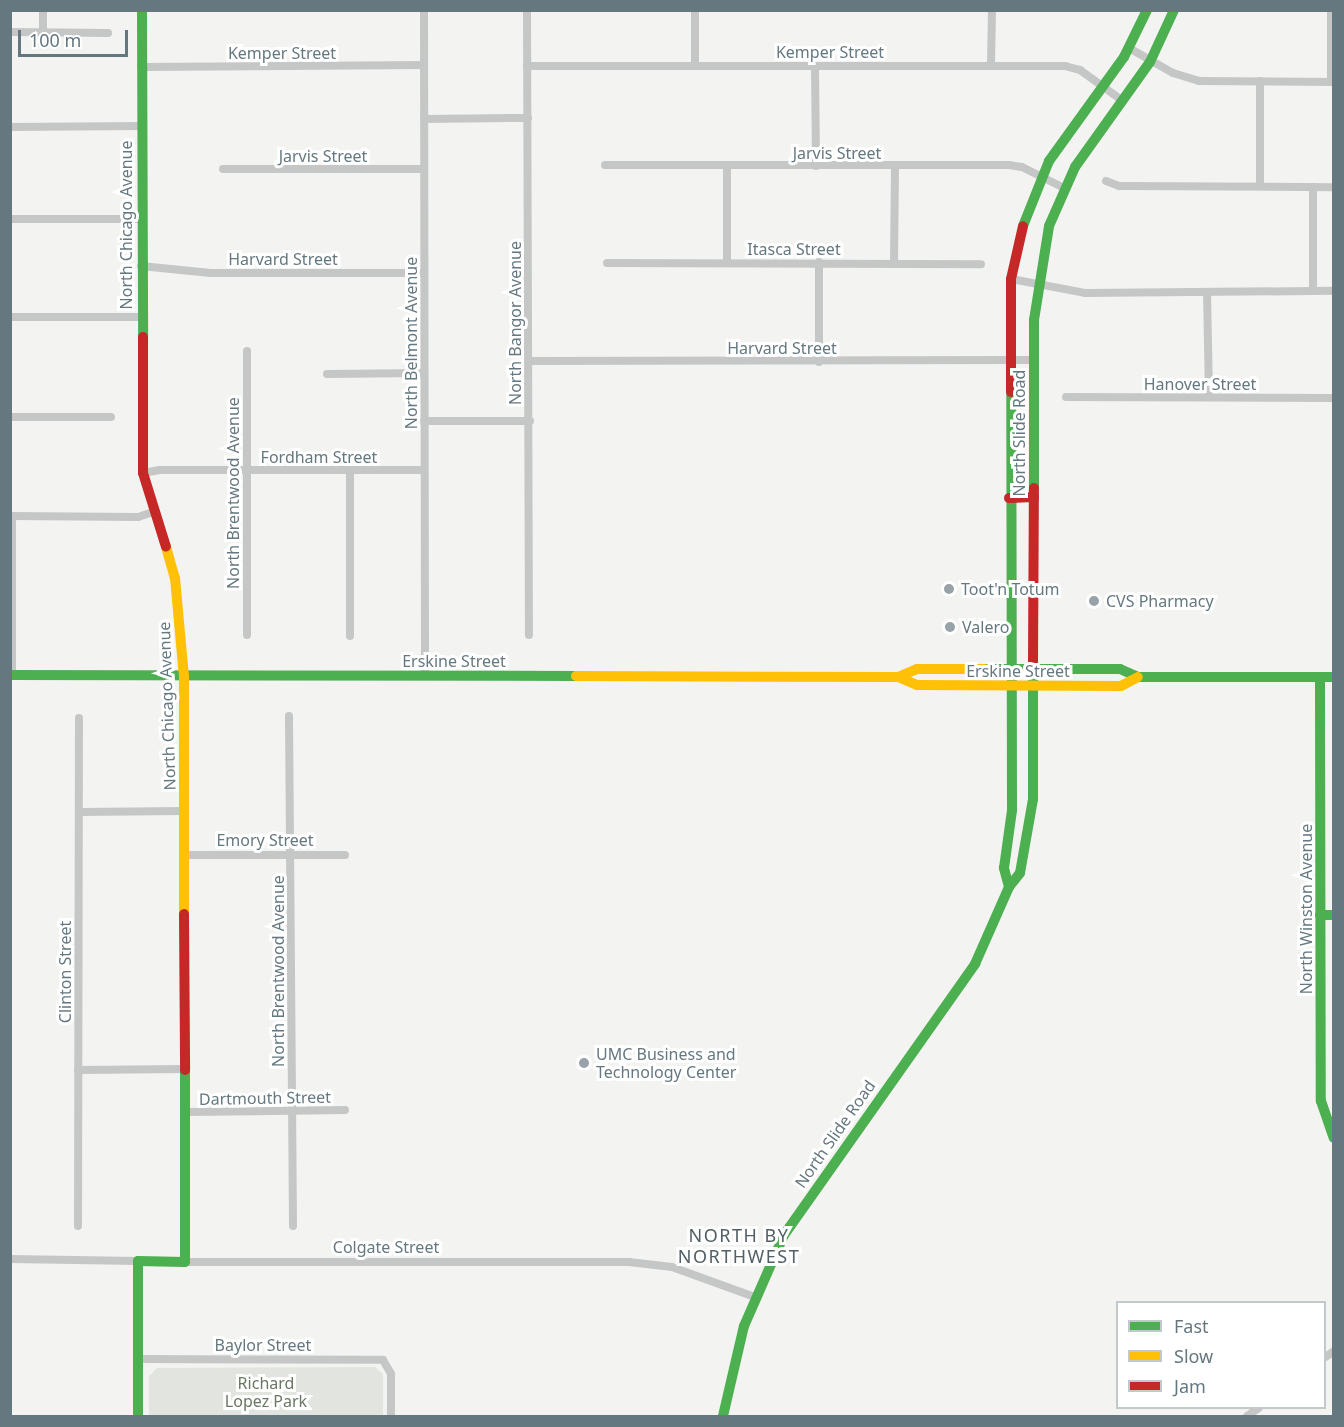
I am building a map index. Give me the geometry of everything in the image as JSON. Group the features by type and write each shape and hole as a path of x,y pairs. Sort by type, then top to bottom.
{"main road":[{"name":"North Chicago Avenue","path":"141,10 143,473 153,512 175,578 184,676 185,1262"},
{"name":"North Slide Road","path":"1008,887 1004,868 1012,810 1009,498 1011,279 1022,228 1041,177 1068,130 1129,48 1147,10"},
{"name":"North Slide Road","path":"723,1416 732,1368 755,1297 784,1235 817,1184 975,964 1008,887 1020,873 1032,815 1034,360 1037,286 1049,226 1064,188 1089,142 1123,101 1150,62 1174,10"},
{"path":"1009,498 1034,497"},
{"name":"Erskine Street","path":"898,677 917,669 1120,669 1138,677 1334,677"},
{"name":"Erskine Street","path":"11,675 898,677 917,685 1010,686 1121,686 1138,677"},
{"name":"North Winston Avenue","path":"1320,677 1322,1101 1334,1138"},
{"path":"1320,915 1334,915"},
{"path":"138,1262 138,1416"},
{"name":"Colgate Street","path":"138,1262 185,1262"}],"street":[{"path":"43,10 43,33"},
{"name":"North Belmont Avenue","path":"424,10 425,676"},
{"name":"North Bangor Avenue","path":"527,10 529,635"},
{"path":"695,10 695,66"},
{"path":"992,10 992,66"},
{"path":"1129,48 1150,62 1191,80 1332,82 1331,10"},
{"path":"10,32 108,33"},
{"name":"Kemper Street","path":"141,67 424,65"},
{"name":"Kemper Street","path":"527,66 1065,66 1102,86 1123,101"},
{"path":"816,66 816,166"},
{"path":"1260,81 1260,186"},
{"path":"424,119 528,118"},
{"path":"10,127 141,126"},
{"name":"Jarvis Street","path":"605,165 1009,165 1064,188"},
{"path":"726,165 727,262"},
{"path":"894,262 895,166"},
{"name":"Jarvis Street","path":"223,169 424,169"},
{"path":"1106,181 1119,186 1334,187"},
{"path":"1313,187 1313,291"},
{"path":"10,219 141,219"},
{"path":"819,262 819,362"},
{"name":"Itasca Street","path":"607,263 981,264"},
{"name":"Harvard Street","path":"141,266 211,273 424,273"},
{"path":"1011,279 1037,286 1085,293 1334,291"},
{"path":"1208,292 1209,397"},
{"path":"10,317 141,317"},
{"name":"North Brentwood Avenue","path":"247,351 247,635"},
{"name":"Harvard Street","path":"529,361 1034,360"},
{"path":"327,374 424,374"},
{"name":"Hanover Street","path":"1066,397 1334,398"},
{"path":"10,417 111,417"},
{"path":"424,421 530,421"},
{"path":"350,470 350,636"},
{"name":"Fordham Street","path":"143,473 424,471"},
{"path":"11,675 11,516 138,517 153,512"},
{"name":"North Brentwood Avenue","path":"289,716 293,1226"},
{"name":"Clinton Street","path":"78,1227 79,718"},
{"path":"79,812 184,812"},
{"name":"Emory Street","path":"185,855 345,855"},
{"name":"Dartmouth Street","path":"78,1070 185,1069"},
{"name":"Dartmouth Street","path":"185,1112 345,1110"},
{"name":"Colgate Street","path":"10,1259 138,1262"},
{"name":"Colgate Street","path":"185,1262 637,1262 672,1267 755,1297"},
{"name":"Baylor Street","path":"138,1359 376,1359 388,1364 391,1416"}],"green space":[{"name":"Richard Lopez Park","path":"375,1367 383,1374 383,1416 149,1416 149,1376 157,1368"}],"traffic: fast":[{"path":"142,10 143,337"},
{"path":"1023,226 1049,161 1124,57 1147,10"},
{"path":"1034,488 1034,320 1049,226 1075,167 1150,62 1174,10"},
{"path":"1009,887 1004,868 1012,810 1011,392"},
{"path":"723,1416 744,1326 784,1235 975,964 1009,887 1020,873 1033,799 1033,662"},
{"path":"984,669 1120,669 1138,677 1334,677"},
{"path":"10,675 576,676"},
{"path":"1320,677 1321,1101 1334,1138"},
{"path":"1320,915 1334,915"},
{"path":"138,1416 138,1261 185,1262 185,1070"}],"traffic: slow":[{"path":"166,547 175,578 184,676 184,914"},
{"path":"576,676 898,677 917,669 984,669"},
{"path":"898,677 917,685 1121,686 1138,677"}],"traffic: jam":[{"path":"1011,392 1011,279 1023,226"},
{"path":"143,337 143,473 166,547"},
{"path":"1033,662 1034,488"},
{"path":"1009,498 1034,497"},
{"path":"184,914 185,1070"}],"place":[{"name":"Toot'n Totum","path":"949,589"},
{"name":"CVS Pharmacy","path":"1094,601"},
{"name":"Valero","path":"950,627"},
{"name":"UMC Business and Technology Center","path":"584,1063"}],"district":[{"name":"NORTH BY NORTHWEST","path":"739,1246"}]}
